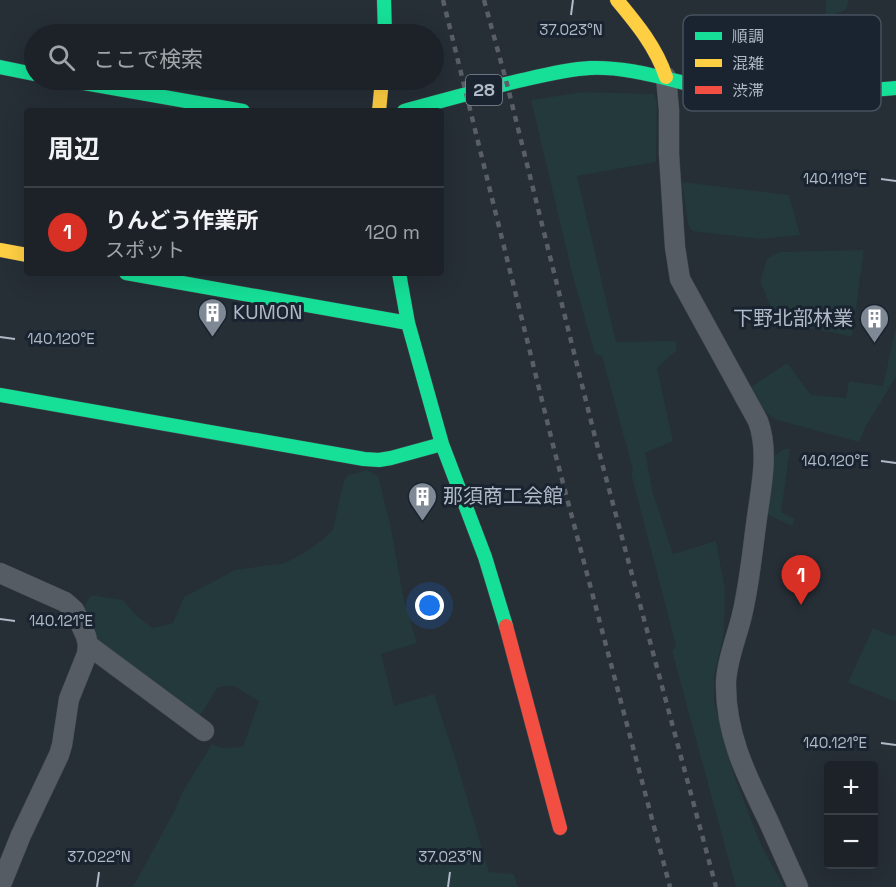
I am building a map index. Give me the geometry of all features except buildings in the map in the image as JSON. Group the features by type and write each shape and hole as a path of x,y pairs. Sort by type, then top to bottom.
{"street":[{"path":"384,0 385,24"},
{"path":"617,0 643,30 662,63 666,77 675,247 680,279 759,421 763,439 764,462 747,593 742,618 730,653 726,679 727,711 733,738 744,766 798,887"},
{"path":"0,68 24,72"},
{"name":"28","path":"416,108 565,71 590,68 615,69 683,81"},
{"name":"28","path":"881,89 896,88"},
{"path":"124,90 226,108"},
{"path":"379,108 381,90"},
{"path":"0,250 24,254"},
{"path":"143,276 408,323"},
{"path":"400,276 408,323 442,444 485,557 501,607 560,828"},
{"path":"0,395 364,459 391,458 442,444"},
{"path":"0,573 65,602 74,610 88,645 87,654 69,699 59,755 21,835 0,887"},
{"path":"88,645 204,731"}],"green space":[{"path":"826,0 849,0 846,10 826,15"},
{"path":"582,92 654,94 657,102 656,162 577,176 616,342 676,341 677,350 657,368 673,441 645,453 653,493 673,554 716,541 725,589 724,632 714,677 714,702 736,781 761,845 784,887 736,887 672,651 676,646 631,473 633,470 602,356 595,354 573,277 531,100"},
{"path":"682,182 789,195 800,235 761,239 692,231 688,224"},
{"path":"864,250 852,337 791,322 772,307 766,296 761,283 762,274 767,259 779,252"},
{"path":"896,326 896,377 866,426 859,442 777,420 767,414 758,402 751,387 787,363 811,395 846,398 849,381 883,386"},
{"path":"784,449 790,449 781,512 795,519 792,526 766,514 775,455"},
{"path":"367,470 378,476 391,528 403,596 417,643 381,654 394,706 434,694 489,872 514,874 518,887 133,887 182,793 212,744 221,748 243,747 259,701 234,686 218,687 201,714 190,714 92,643 80,613 91,595 123,600 152,628 173,623 184,597 235,570 285,563 326,537 333,529 344,480 349,475"},
{"path":"873,628 892,636 896,635 896,702 848,682"}],"railway":[{"path":"443,0 554,449 670,887"},
{"path":"484,0 595,437 716,887"}],"traffic: fast":[{"path":"384,0 385,24"},
{"path":"0,67 24,72"},
{"path":"415,108 574,69 627,70 683,83"},
{"path":"881,89 896,88"},
{"path":"124,90 226,108"},
{"path":"143,276 408,323"},
{"path":"400,276 408,323 442,444 485,557 506,626"},
{"path":"0,395 364,459 391,458 442,444"}],"traffic: slow":[{"path":"617,0 639,27 666,77"},
{"path":"379,108 381,90"},
{"path":"0,250 24,254"}],"traffic: jam":[{"path":"506,626 560,828"}],"place":[{"name":"KUMON","path":"212,338"},
{"name":"下野北部林業","path":"874,344"},
{"name":"那須商工会館","path":"422,522"},
{"name":"りんどう作業所","path":"801,605"}]}
